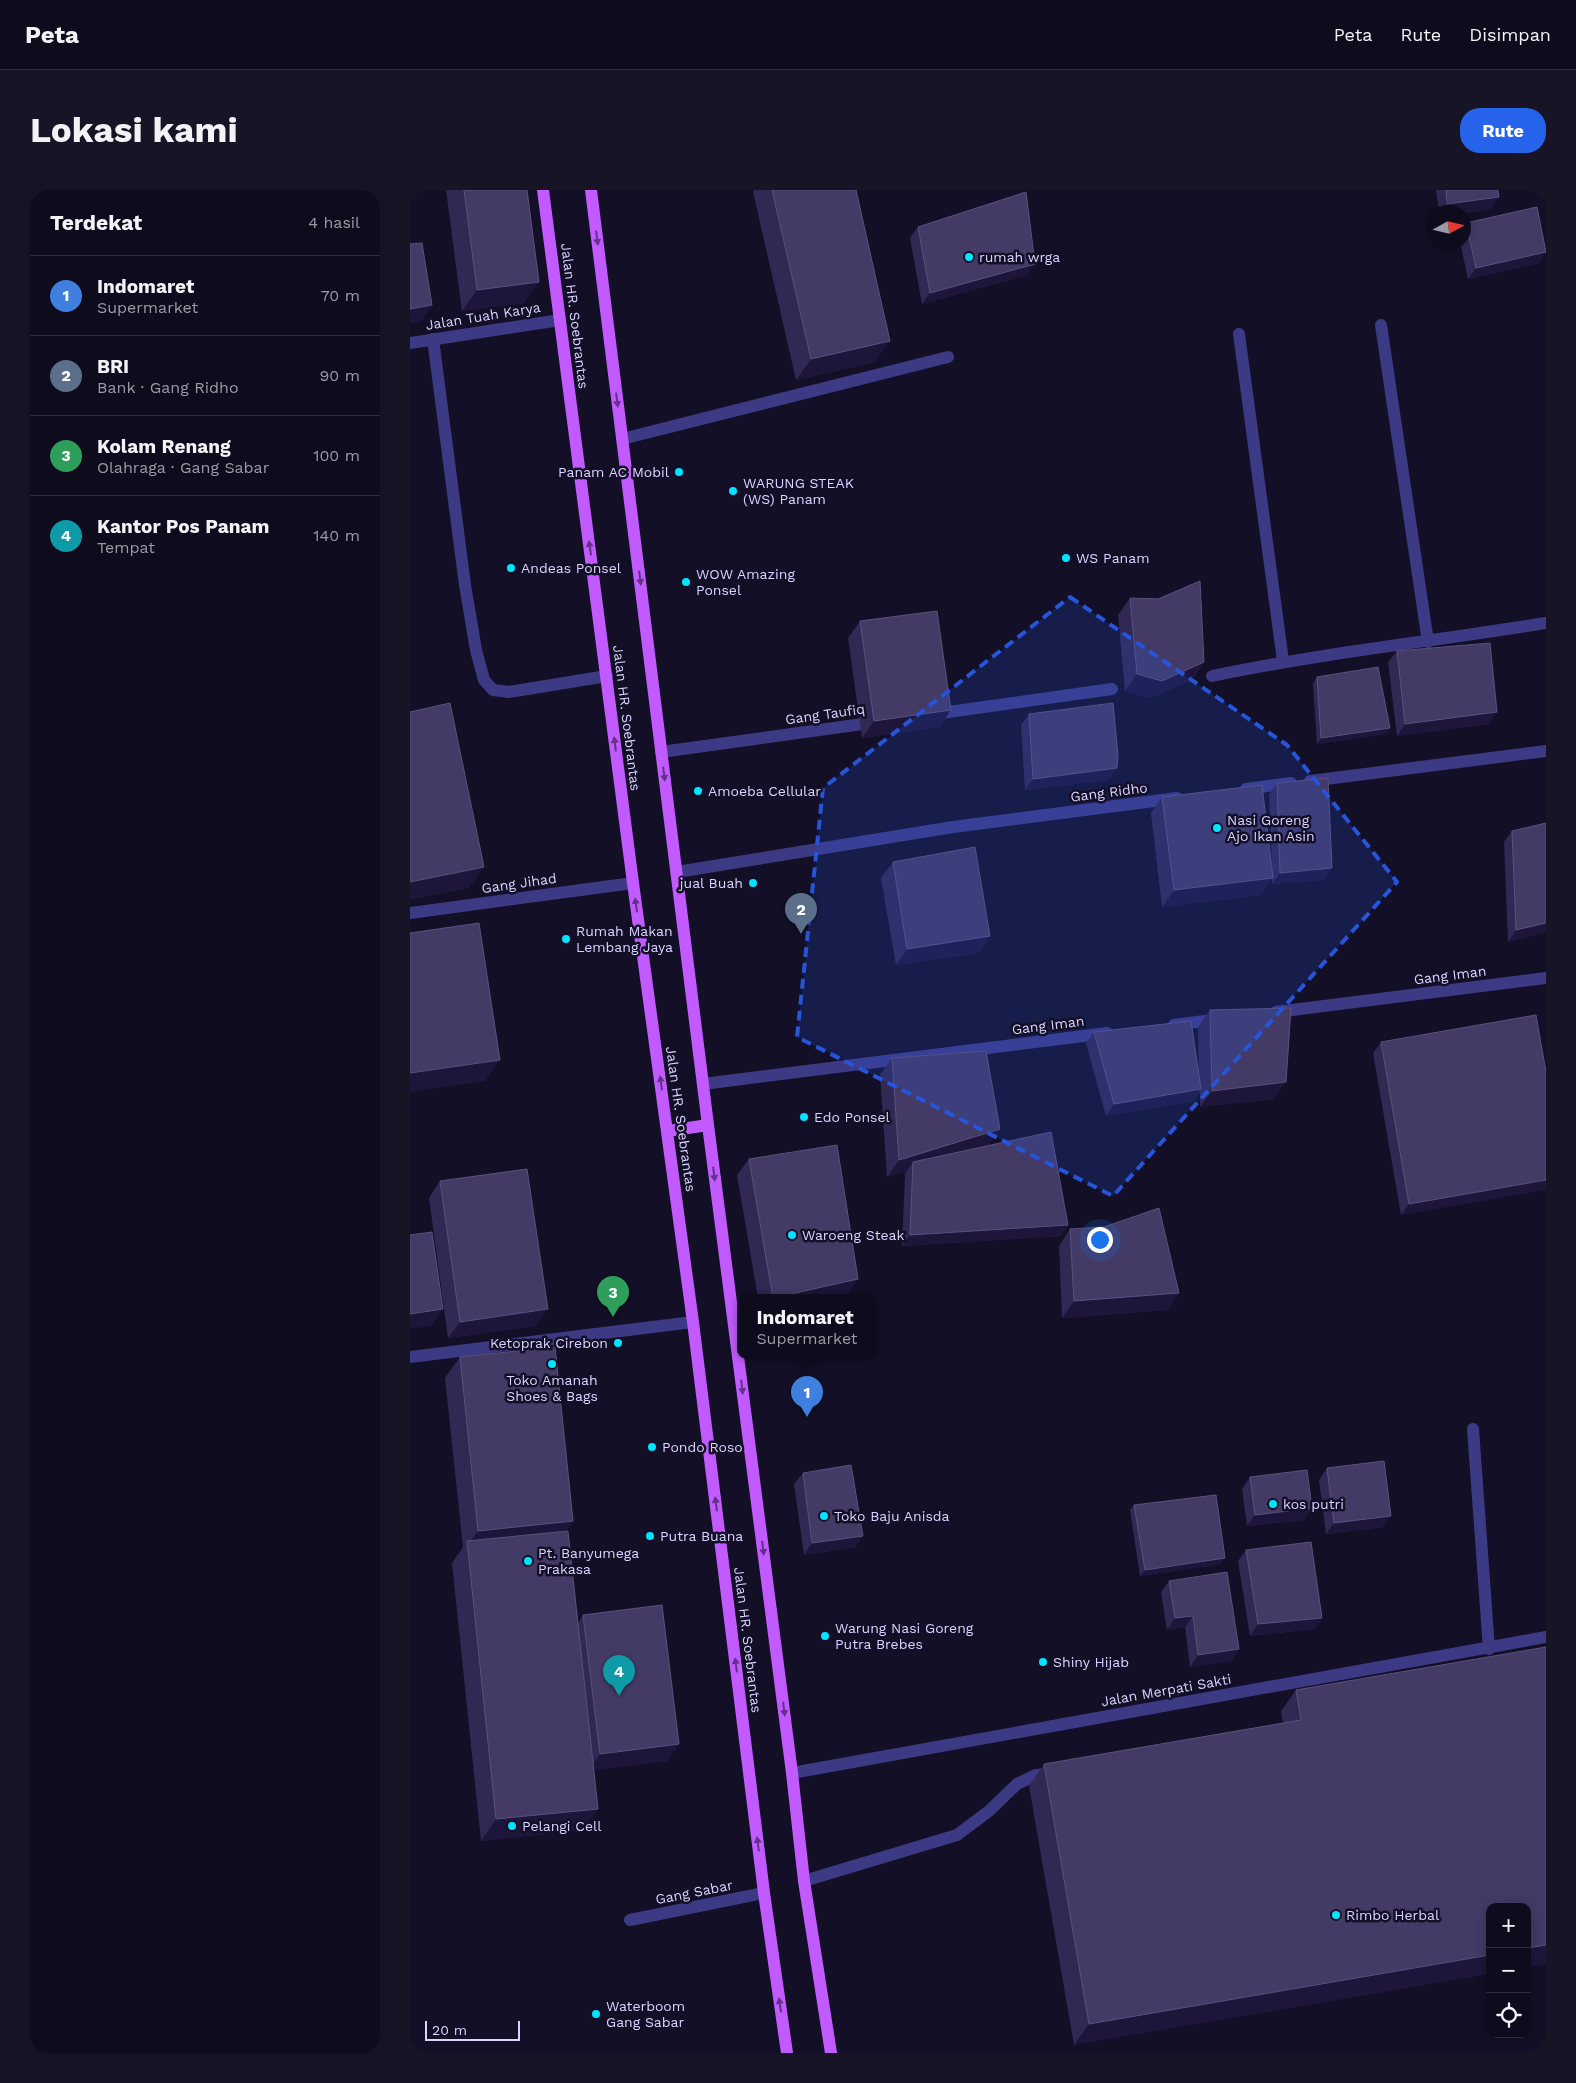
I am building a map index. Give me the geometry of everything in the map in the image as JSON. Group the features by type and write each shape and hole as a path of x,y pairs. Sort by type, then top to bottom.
{"main road":[{"name":"Jalan HR. Soebrantas","path":"543,190 633,882 693,1322 764,1893 787,2053"},
{"name":"Jalan HR. Soebrantas","path":"591,190 737,1349"},
{"path":"668,1132 708,1125"},
{"name":"Jalan HR. Soebrantas","path":"738,1359 792,1773 804,1881 831,2053"}],"street":[{"name":"Jalan Tuah Karya","path":"410,343 560,320"},
{"path":"1381,325 1428,642"},
{"path":"1239,334 1283,661"},
{"path":"433,339 465,585 476,650 484,680 493,690 509,692 607,676"},
{"path":"622,439 948,357"},
{"path":"1212,676 1283,661 1428,642 1546,623"},
{"path":"926,715 1112,689"},
{"name":"Gang Taufiq","path":"662,752 886,720"},
{"path":"1230,791 1546,751"},
{"name":"Gang Ridho","path":"677,872 953,827 1190,796"},
{"name":"Gang Jihad","path":"410,913 633,882"},
{"name":"Gang Iman","path":"1258,1014 1546,978"},
{"path":"1159,1027 1229,1018"},
{"name":"Gang Iman","path":"703,1084 1120,1032"},
{"path":"410,1356 693,1322"},
{"path":"1473,1429 1488,1649"},
{"name":"Jalan Merpati Sakti","path":"792,1773 1488,1649 1546,1637"},
{"path":"804,1881 958,1835 990,1811 1018,1784 1036,1775 1065,1771"},
{"name":"Gang Sabar","path":"630,1920 764,1893"}],"highlighted area":[{"path":"1070,597 1287,745 1397,882 1113,1196 797,1037 823,788"}],"building":[{"path":"464,190 527,190 539,282 477,290"},
{"path":"772,190 856,190 890,341 811,359"},
{"path":"1446,190 1498,190 1499,197 1447,204"},
{"name":"rumah wrga","path":"1026,192 1035,264 930,293 918,227"},
{"path":"1537,207 1546,252 1476,268 1471,246 1471,222"},
{"path":"422,243 432,305 410,309 410,244"},
{"path":"1200,581 1204,662 1162,681 1137,674 1130,598 1158,599"},
{"path":"937,611 951,710 874,721 860,621"},
{"path":"1490,643 1497,712 1405,724 1397,651"},
{"path":"1378,667 1390,728 1321,738 1317,677"},
{"path":"450,703 484,867 410,882 410,712"},
{"path":"1113,703 1118,755 1117,768 1033,779 1029,714"},
{"path":"1328,778 1332,868 1280,873 1277,783"},
{"path":"1262,785 1273,878 1174,890 1162,797"},
{"path":"1546,823 1546,923 1516,930 1512,831"},
{"path":"975,847 990,936 907,949 893,862"},
{"path":"479,923 500,1060 410,1073 410,933"},
{"path":"1291,1008 1286,1082 1212,1091 1210,1010"},
{"path":"1536,1015 1546,1072 1546,1180 1409,1204 1381,1042"},
{"path":"1191,1021 1201,1089 1114,1104 1094,1032"},
{"path":"986,1051 1000,1129 899,1160 892,1058"},
{"path":"1051,1132 1068,1225 910,1235 913,1162"},
{"name":"Waroeng Steak","path":"837,1145 858,1279 791,1294 772,1294 749,1159"},
{"path":"527,1169 548,1309 460,1322 440,1181"},
{"path":"1159,1208 1179,1293 1074,1301 1070,1229 1104,1227"},
{"path":"432,1232 443,1309 410,1314 410,1235"},
{"path":"555,1347 573,1521 478,1531 460,1357"},
{"path":"1384,1461 1391,1516 1334,1523 1327,1468"},
{"name":"Toko Baju Anisda","path":"851,1465 863,1536 812,1543 803,1473"},
{"path":"1307,1470 1312,1508 1255,1515 1250,1477"},
{"path":"1216,1495 1225,1558 1145,1570 1134,1505"},
{"path":"568,1531 598,1809 496,1819 467,1541"},
{"path":"1311,1542 1322,1618 1258,1624 1246,1550"},
{"path":"1227,1572 1239,1649 1198,1655 1193,1616 1175,1618 1169,1581"},
{"path":"662,1605 679,1744 600,1754 583,1615"},
{"path":"1546,1647 1546,1945 1531,1947 1531,1903 1486,1903 1486,1956 1089,2024 1044,1764 1301,1720 1296,1690"}],"place":[{"name":"rumah wrga","path":"969,257"},
{"name":"Panam AC Mobil","path":"679,472"},
{"name":"WARUNG STEAK (WS) Panam","path":"733,491"},
{"name":"WS Panam","path":"1066,558"},
{"name":"Andeas Ponsel","path":"511,568"},
{"name":"WOW Amazing Ponsel","path":"686,582"},
{"name":"Amoeba Cellular","path":"698,791"},
{"name":"Nasi Goreng Ajo Ikan Asin","path":"1217,828"},
{"name":"jual Buah","path":"753,883"},
{"name":"BRI","path":"801,934"},
{"name":"Rumah Makan Lembang Jaya","path":"566,939"},
{"name":"Edo Ponsel","path":"804,1117"},
{"name":"Waroeng Steak","path":"792,1235"},
{"name":"Kolam Renang","path":"613,1317"},
{"name":"Ketoprak Cirebon","path":"618,1343"},
{"name":"Toko Amanah Shoes & Bags","path":"552,1364"},
{"name":"Indomaret","path":"807,1417"},
{"name":"Pondo Roso","path":"652,1447"},
{"name":"kos putri","path":"1273,1504"},
{"name":"Toko Baju Anisda","path":"824,1516"},
{"name":"Putra Buana","path":"650,1536"},
{"name":"Pt. Banyumega Prakasa","path":"528,1561"},
{"name":"Warung Nasi Goreng Putra Brebes","path":"825,1636"},
{"name":"Shiny Hijab","path":"1043,1662"},
{"name":"Kantor Pos Panam","path":"619,1696"},
{"name":"Pelangi Cell","path":"512,1826"},
{"name":"Rimbo Herbal","path":"1336,1915"},
{"name":"Waterboom Gang Sabar","path":"596,2014"}]}
